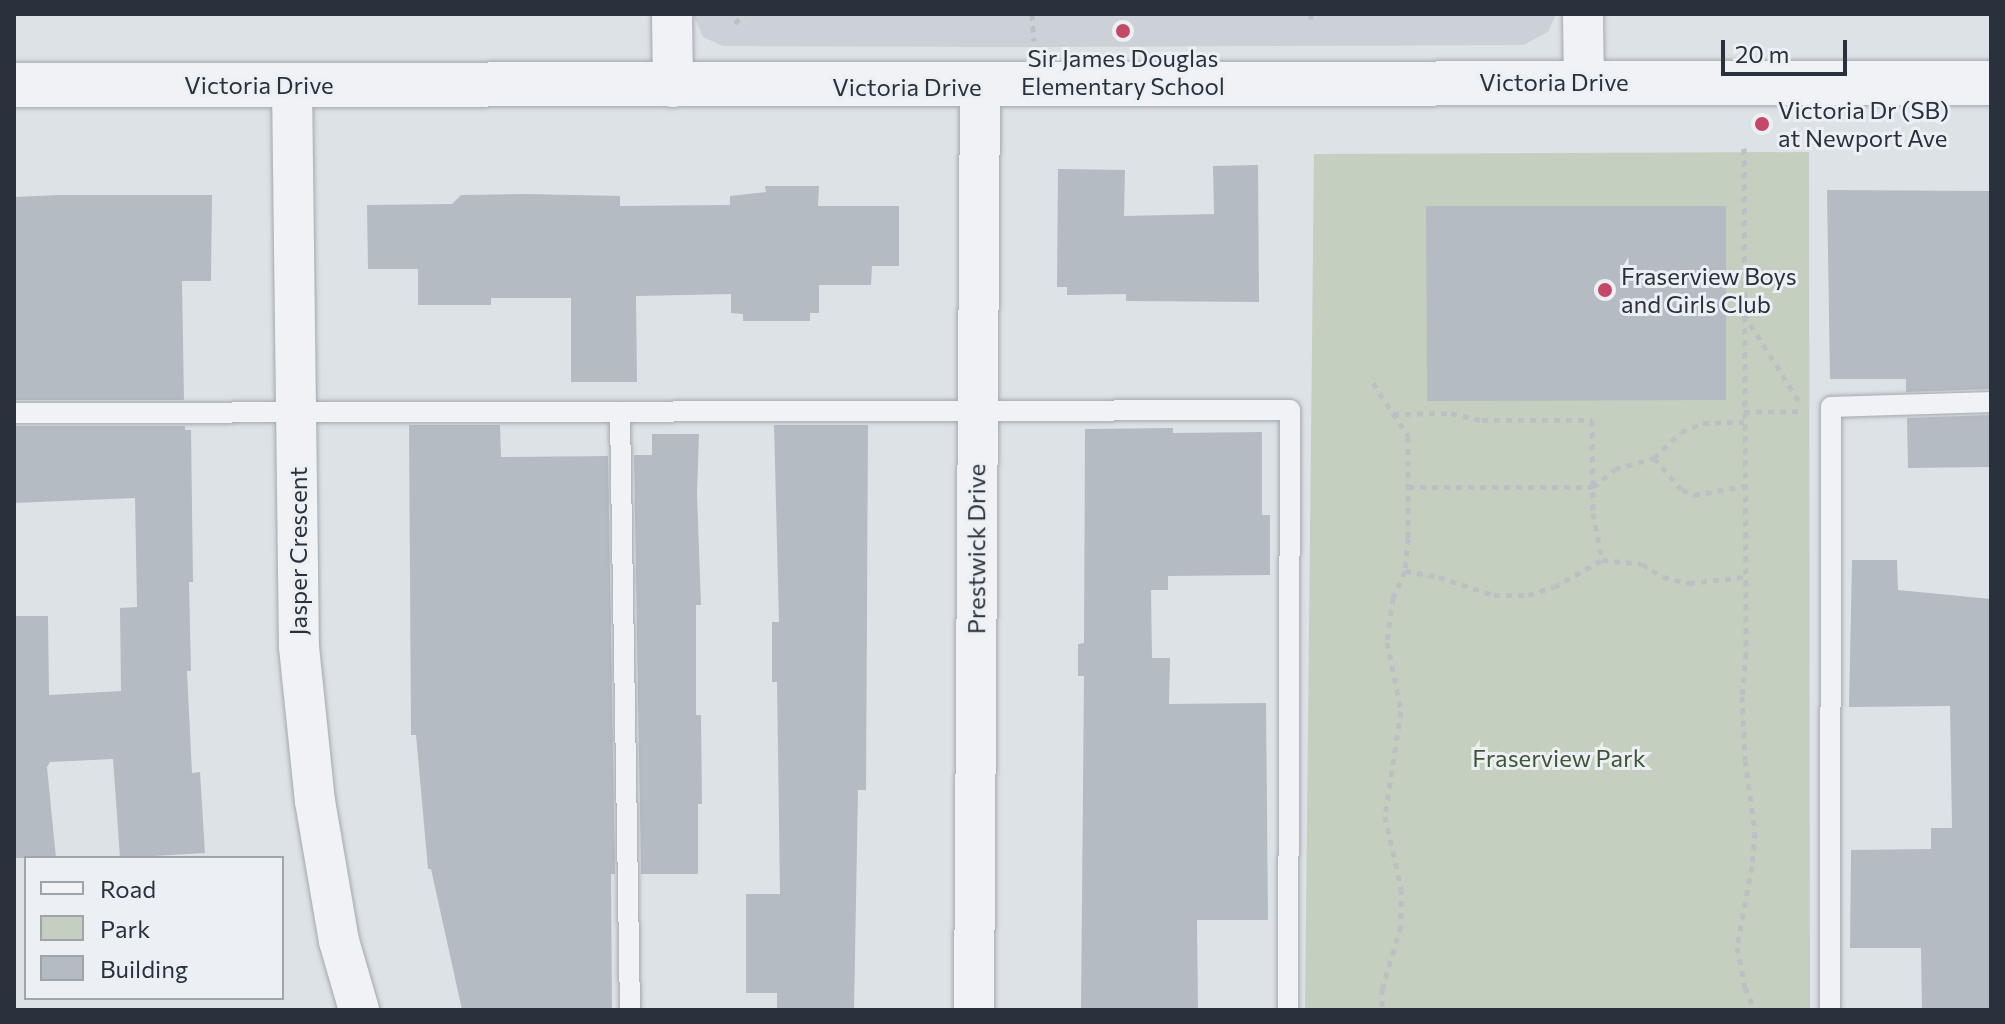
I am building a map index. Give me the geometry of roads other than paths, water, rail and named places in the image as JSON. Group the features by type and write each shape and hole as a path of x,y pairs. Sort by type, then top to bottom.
{"street":[{"path":"672,14 673,87"},
{"path":"1583,14 1584,82"},
{"name":"Victoria Drive","path":"14,85 980,87 1584,82 1991,83"},
{"name":"Jasper Crescent","path":"292,85 299,647 315,801 339,941 359,1010"},
{"name":"Prestwick Drive","path":"974,1010 980,87"}],"lane":[{"path":"1830,1010 1831,407 1991,402"},
{"path":"14,413 620,414 1290,410 1288,1010"},
{"path":"620,414 630,1010"}],"place":[{"name":"Sir James Douglas Elementary School","path":"1123,31"},
{"name":"Victoria Dr (SB) at Newport Ave","path":"1762,124"},
{"name":"Fraserview Boys and Girls Club","path":"1605,290"}],"park label":[{"name":"Fraserview Park","path":"1559,758"}]}
